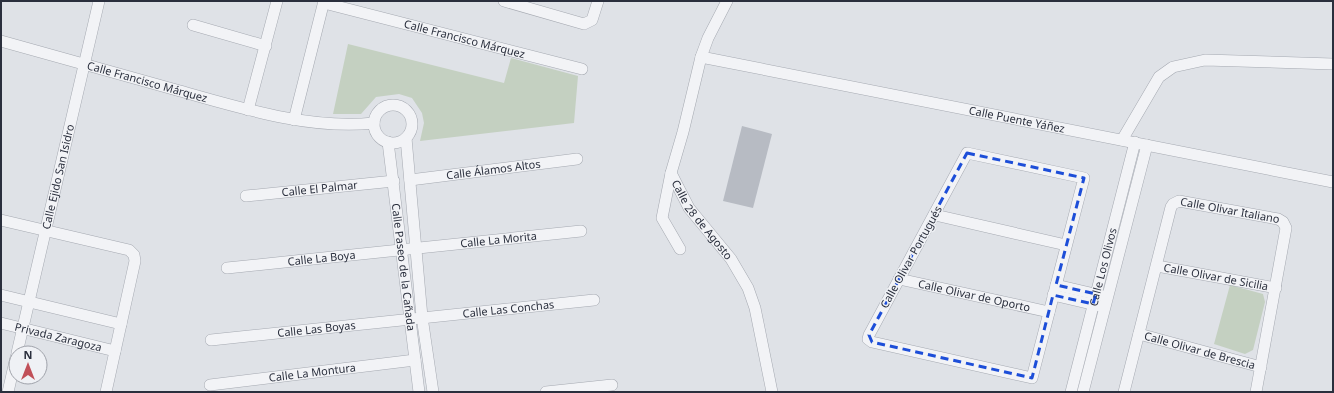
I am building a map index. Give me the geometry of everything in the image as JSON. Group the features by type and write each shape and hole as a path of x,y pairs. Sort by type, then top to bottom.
{"street":[{"name":"Calle Ejido San Isidro","path":"19,345 99,1"},
{"path":"248,110 277,1"},
{"path":"504,1 580,24 590,22 598,1"},
{"name":"Calle 28 de Agosto","path":"727,1 701,57 683,132 671,173 689,208 729,256 748,288 756,308 772,392"},
{"name":"Calle Francisco Márquez","path":"294,120 324,2 582,69"},
{"path":"193,25 266,46"},
{"name":"Calle Francisco Márquez","path":"1,41 248,110 294,120 361,124 374,123"},
{"name":"Calle Puente Yáñez","path":"701,57 1333,182"},
{"path":"1122,140 1159,77 1173,67 1205,60 1333,64"},
{"path":"390,105 402,107 407,111 412,122 410,134 406,138 400,142 388,142 378,135 374,123 379,111 390,105"},
{"name":"Calle Paseo de la Cañada","path":"406,138 422,317 433,392"},
{"name":"Calle Paseo de la Cañada","path":"388,142 394,180 401,250 419,392"},
{"name":"Calle Los Olivos","path":"1071,392 1135,142"},
{"name":"Calle Los Olivos","path":"1083,392 1147,145"},
{"name":"Calle Olivar Portugués","path":"967,153 1084,178 1032,378 872,342 868,339 868,335 935,216 967,153"},
{"name":"Calle Álamos Altos","path":"410,180 577,159"},
{"path":"671,173 662,218 680,249"},
{"name":"Calle El Palmar","path":"246,196 394,180"},
{"name":"Calle Olivar Italiano","path":"1124,392 1171,207 1179,201 1192,202 1278,219 1283,222 1287,232 1256,392"},
{"path":"935,216 1066,244"},
{"path":"1,220 129,250 134,255 136,261 106,392"},
{"name":"Calle La Morita","path":"417,248 581,231"},
{"name":"Calle La Boya","path":"227,268 417,248"},
{"name":"Calle Olivar de Sicilia","path":"1157,266 1276,288"},
{"name":"Calle Olivar de Oporto","path":"899,279 1049,312"},
{"path":"1055,290 1106,302"},
{"path":"1,296 121,324"},
{"name":"Calle Las Conchas","path":"422,317 594,300"},
{"name":"Calle Las Boyas","path":"211,340 422,317"},
{"name":"Privada Zaragoza","path":"1,323 115,351"},
{"name":"Calle Olivar de Brescia","path":"1139,334 1261,367"},
{"name":"Calle La Montura","path":"210,385 415,360"},
{"path":"546,392 612,385"}],"highlighted area":[{"path":"967,153 1084,178 1056,285 1096,294 1093,304 1053,295 1032,378 872,342 869,335"}],"green space":[{"path":"348,44 504,83 511,58 578,76 574,123 420,141 424,123 422,113 412,98 399,94 376,97 361,114 333,114"},
{"path":"1230,285 1263,294 1265,302 1253,350 1245,354 1214,344"}],"building":[{"path":"742,126 772,134 753,208 723,201"}]}
